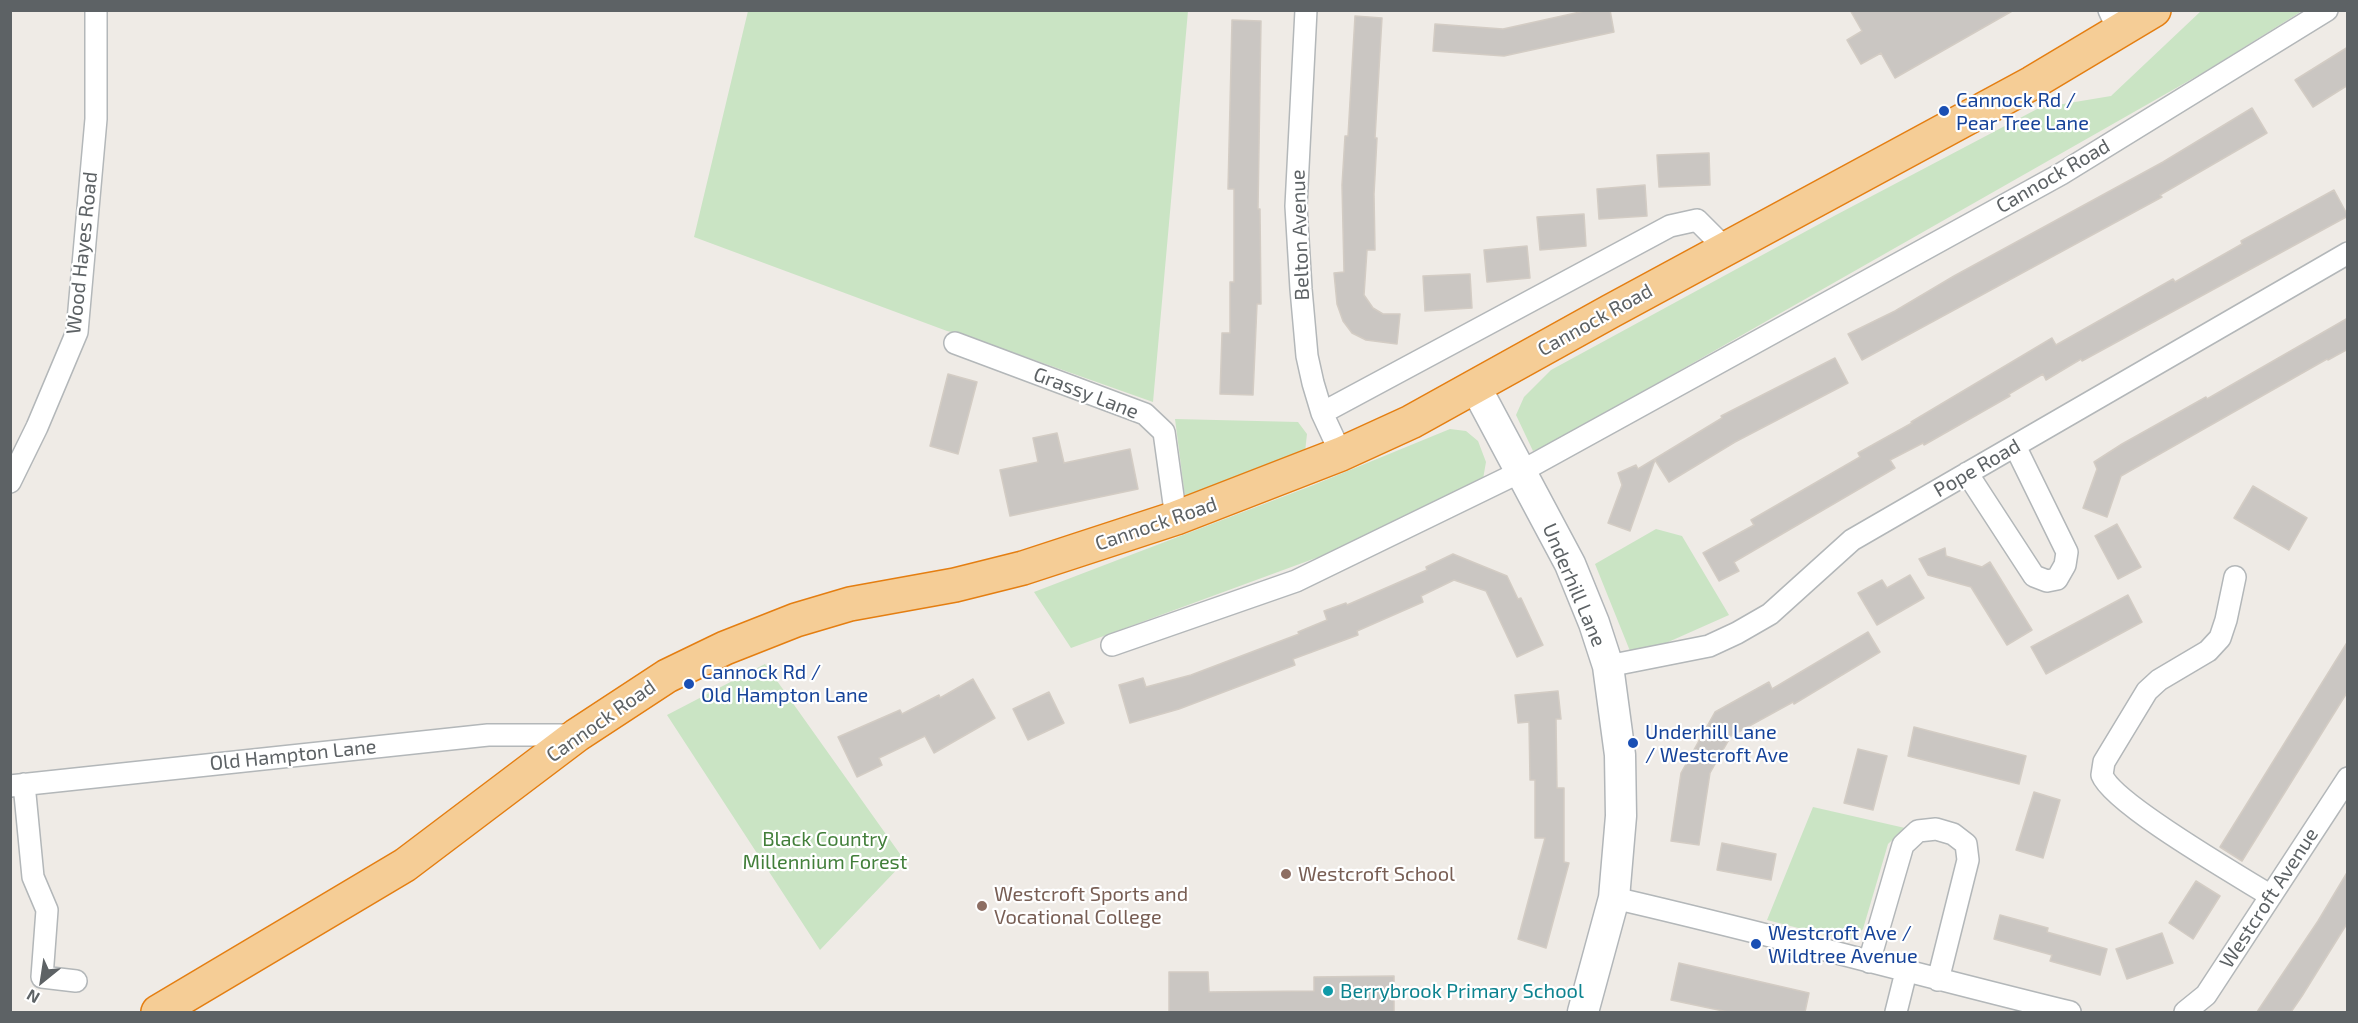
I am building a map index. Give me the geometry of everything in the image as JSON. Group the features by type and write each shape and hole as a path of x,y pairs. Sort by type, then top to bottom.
{"highway":[{"name":"Cannock Road","path":"158,1012 405,865 577,735 667,676 725,648 796,620 850,604 955,585 1023,568 1176,518 1341,454 1411,422 2012,94 2114,21 2154,10"}],"street":[{"name":"Wood Hayes Road","path":"10,482 37,427 77,332 96,119 96,10"},
{"name":"Belton Avenue","path":"1306,10 1296,206 1307,356 1322,413 1341,454"},
{"name":"Cannock Road","path":"1112,645 1296,581 1522,471 2061,174 2327,10"},
{"path":"1322,413 1670,226 1697,220 1726,249"},
{"name":"Pope Road","path":"1608,666 1709,646 1737,633 1770,614 1852,540 2348,253"},
{"name":"Grassy Lane","path":"955,343 1145,414 1164,432 1176,518"},
{"name":"Underhill Lane","path":"1475,386 1570,564 1594,623 1608,666 1620,755 1621,816 1614,897 1583,1012"},
{"path":"1967,473 2034,576 2047,581 2057,579 2065,566 2067,552 2015,446"},
{"path":"2235,577 2220,638 2208,651 2166,676 2147,691 2104,762 2102,776 2114,792 2150,819 2271,896"},
{"name":"Old Hampton Lane","path":"17,785 488,735 577,735"},
{"name":"Westcroft Avenue","path":"2185,1012 2206,995 2348,778"},
{"path":"17,785 33,877 47,910 42,977 76,981"},
{"path":"1869,962 1903,845 1918,831 1936,830 1953,834 1966,844 1968,861 1938,980"},
{"path":"1614,897 2070,1012"},
{"path":"1896,1012 1906,972"}],"green space":[{"path":"748,11 1188,11 1153,402 947,331 694,237"},
{"path":"2201,11 2302,11 2206,71 1547,446 1533,451 1516,415 1524,397 1551,370 1834,216 2039,108 2111,96"},
{"path":"1175,419 1298,422 1307,434 1305,452 1185,497"},
{"path":"1450,429 1466,431 1478,441 1486,462 1483,479 1335,551 1071,648 1034,592 1311,486"},
{"path":"1656,529 1682,536 1729,615 1648,651 1630,651 1595,564"},
{"name":"Black Country Millennium Forest","path":"765,664 905,861 820,950 667,715"},
{"path":"1813,807 1905,828 1888,844 1863,929 1849,941 1767,920"}],"building":[{"path":"1589,10 1610,10 1614,32 1504,56 1433,51 1435,24 1503,29"},
{"path":"1850,10 2014,10 1895,78 1881,53 1861,64 1847,40 1862,31"},
{"path":"1355,16 1382,18 1375,138 1377,138 1374,194 1375,250 1367,250 1364,295 1373,308 1383,314 1400,314 1397,344 1366,340 1352,333 1343,321 1337,304 1334,273 1344,272 1342,185 1345,136 1348,136"},
{"path":"1232,20 1261,21 1258,209 1260,209 1261,304 1257,304 1253,395 1220,394 1222,333 1230,333 1230,282 1234,282 1234,189 1228,189"},
{"path":"2348,47 2348,85 2313,107 2295,80"},
{"path":"2252,108 2267,133 2160,195 2162,197 1862,360 1848,334 1895,311 1954,276 2163,162"},
{"path":"1709,153 1710,185 1659,187 1657,155"},
{"path":"1645,185 1647,216 1599,219 1597,189"},
{"path":"2334,190 2348,216 2046,380 2043,374 2009,394 2010,396 1924,445 1923,443 1890,460 1895,468 1734,562 1739,571 1719,581 1703,553 1754,525 1751,520 1860,457 1858,453 2052,338 2056,345 2173,279 2175,282 2242,244 2241,241"},
{"path":"1584,214 1586,246 1540,250 1537,217"},
{"path":"1527,246 1530,278 1487,282 1484,250"},
{"path":"1470,274 1472,308 1425,311 1423,276"},
{"path":"2348,318 2348,349 2121,476 2107,517 2083,508 2097,469 2094,462 2122,444 2206,397 2207,399"},
{"path":"1835,358 1848,383 1735,442 1669,482 1655,460 1630,531 1608,523 1622,485 1618,473 1636,465 1638,469 1722,418 1721,416"},
{"path":"948,374 977,382 958,454 930,446"},
{"path":"1057,433 1064,463 1130,449 1138,489 1010,516 1000,470 1038,462 1033,438"},
{"path":"2253,486 2307,518 2289,550 2234,518"},
{"path":"2117,524 2141,567 2118,579 2095,536"},
{"path":"1945,548 1946,556 1982,567 1990,562 2032,630 2007,645 1971,587 1928,575 1919,559"},
{"path":"1453,554 1507,576 1518,599 1521,598 1543,645 1517,657 1486,591 1454,580 1421,596 1423,602 1357,631 1358,635 1293,659 1295,665 1179,709 1130,723 1119,685 1143,678 1146,687 1191,675 1299,634 1298,632 1327,620 1324,611 1346,603 1347,605 1427,570 1426,567"},
{"path":"1910,575 1924,598 1877,625 1858,593 1882,580 1887,588"},
{"path":"2128,595 2142,622 2046,674 2031,647"},
{"path":"1868,632 1880,652 1794,704 1793,702 1731,736 1710,773 1699,845 1671,841 1681,773 1715,712 1769,682 1772,689"},
{"path":"2348,641 2348,691 2242,861 2220,847"},
{"path":"973,679 995,718 934,753 925,736 879,758 882,765 857,777 838,737 900,710 902,714 939,695 940,698"},
{"path":"1558,691 1561,719 1556,719 1557,788 1564,788 1564,862 1569,863 1546,948 1518,939 1545,838 1535,838 1535,780 1530,780 1529,722 1518,723 1515,695"},
{"path":"1049,692 1064,723 1028,740 1013,709"},
{"path":"1914,727 2026,756 2019,784 1908,756"},
{"path":"1858,749 1887,756 1873,810 1844,803"},
{"path":"2034,792 2060,800 2043,858 2016,850"},
{"path":"1722,843 1776,854 1771,880 1717,870"},
{"path":"2348,871 2348,922 2302,996 2291,1012 2257,1012 2318,921"},
{"path":"2196,881 2220,896 2193,939 2169,923"},
{"path":"2000,915 2048,928 2047,932 2107,949 2100,975 2050,961 2052,955 1994,939"},
{"path":"2162,933 2173,963 2127,979 2116,949"},
{"path":"1679,963 1809,993 1805,1012 1728,1012 1671,1000"},
{"name":"Berrybrook Primary School","path":"1169,972 1208,972 1209,992 1314,991 1314,977 1394,976 1394,1012 1169,1012"}],"place":[{"name":"Cannock Rd / Pear Tree Lane","path":"1944,111"},
{"name":"Cannock Rd / Old Hampton Lane","path":"689,684"},
{"name":"Underhill Lane / Westcroft Ave","path":"1633,743"},
{"name":"Westcroft School","path":"1286,874"},
{"name":"Westcroft Sports and Vocational College","path":"982,906"},
{"name":"Westcroft Ave / Wildtree Avenue","path":"1756,944"},
{"name":"Berrybrook Primary School","path":"1328,991"}]}
